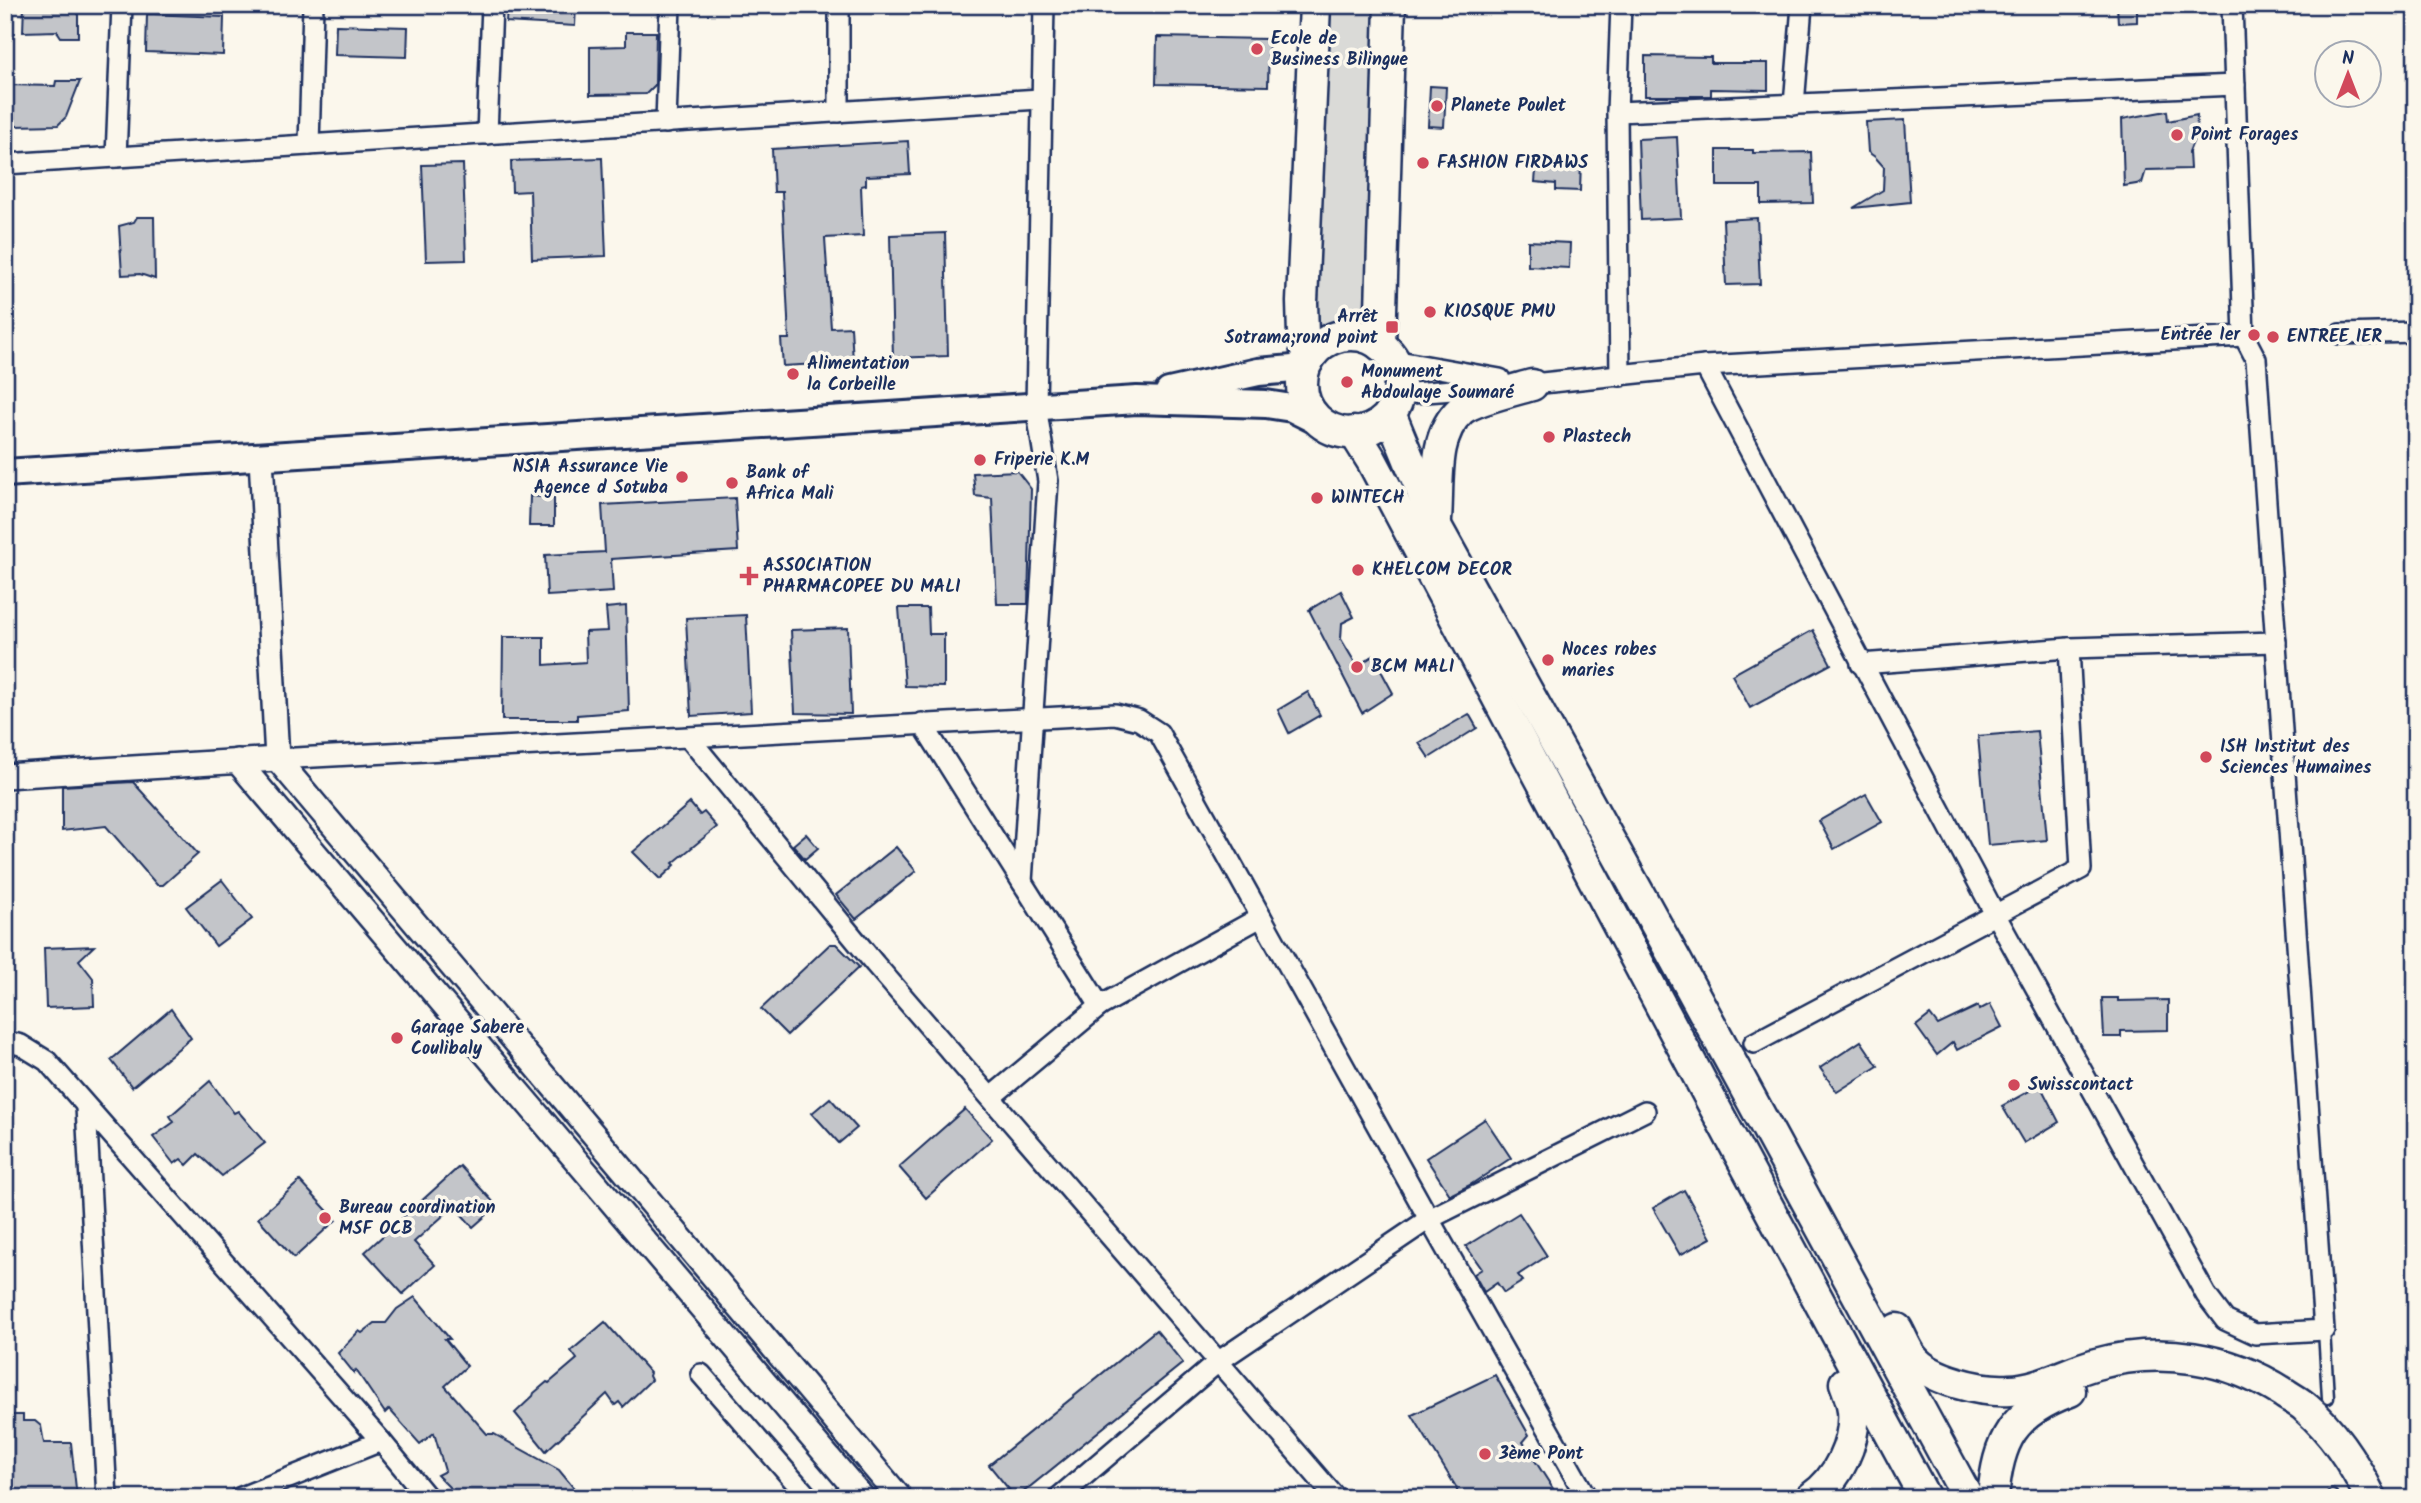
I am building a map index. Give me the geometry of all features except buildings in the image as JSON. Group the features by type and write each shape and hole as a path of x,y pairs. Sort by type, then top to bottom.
{"main road":[{"path":"1315,5 1302,302 1306,364 1302,383 1304,398 1311,412 1322,423"},
{"path":"1386,352 1390,5"},
{"path":"1137,400 1306,364 1321,345 1340,337 1360,336 1386,352 1398,373 1394,403 1436,526 1968,1498"},
{"path":"1436,526 1439,456 1451,422 1462,409 1532,385"},
{"path":"5,472 261,458 1137,400 1266,404 1292,408 1342,432 1354,432 1378,424 1394,403"},
{"path":"1354,432 1379,473 1731,1139 1925,1498"},
{"path":"1748,1094 1783,1131 1809,1174 1992,1498"},
{"path":"1731,1139 1759,1213 1906,1498"},
{"path":"1913,1359 1944,1379 1974,1388 2009,1390 2031,1387 2097,1364 2145,1356 2184,1356 2234,1366 2306,1407 2346,1454 2371,1498"},
{"path":"1992,1498 2000,1453 2019,1419 2039,1404 2068,1391 2112,1379 2151,1374 2185,1374 2216,1380 2268,1403 2301,1427 2322,1448 2339,1497"},
{"path":"1811,1498 1829,1485 1844,1456 1852,1431 1853,1409 1845,1383"}],"street":[{"path":"116,157 122,5"},
{"path":"309,145 313,5"},
{"path":"487,134 492,5"},
{"path":"666,123 670,5"},
{"path":"839,5 839,112"},
{"path":"1022,882 1048,481 1036,406 1040,99 1044,5"},
{"path":"1620,376 1617,112 1621,5"},
{"path":"1794,105 1802,5"},
{"path":"1705,366 1996,916 2206,1294 2225,1320 2255,1334 2324,1330 2256,359 2244,336 2232,5"},
{"path":"1617,112 2235,85"},
{"path":"5,164 1040,99"},
{"path":"2340,334 2416,332"},
{"path":"1394,403 1705,366 2244,336"},
{"path":"1386,352 1532,385"},
{"path":"261,458 277,759 900,1498"},
{"path":"1861,664 2069,648 2276,642"},
{"path":"1754,1043 2081,869 2069,648"},
{"path":"5,776 1115,713 1139,720 1159,733 1587,1498"},
{"path":"922,723 1100,1006"},
{"path":"689,738 875,964 1336,1498"},
{"path":"237,761 863,1498"},
{"path":"991,1097 1100,1006 1261,917"},
{"path":"5,1041 20,1045 47,1061 428,1498"},
{"path":"86,1107 107,1498"},
{"path":"1058,1498 1219,1361 1429,1219 1645,1111"},
{"path":"701,1374 809,1498"},
{"path":"239,1498 380,1441"}],"lane":[{"path":"2324,1330 2328,1398"}],"shaded area":[{"path":"1324,5 1378,5 1364,323 1334,323 1313,332"}],"place":[{"name":"Ecole de Business Bilingue","path":"1257,49"},
{"name":"Planete Poulet","path":"1437,106"},
{"name":"Point Forages","path":"2177,135"},
{"name":"FASHION FIRDAWS","path":"1423,163"},
{"name":"KIOSQUE PMU","path":"1430,312"},
{"name":"Arrêt Sotrama;rond point","path":"1392,327"},
{"name":"Entrée Ier","path":"2254,335"},
{"name":"ENTREE IER","path":"2273,337"},
{"name":"Alimentation la Corbeille","path":"793,374"},
{"name":"Monument Abdoulaye Soumaré","path":"1347,382"},
{"name":"Plastech","path":"1549,437"},
{"name":"Friperie K.M","path":"980,460"},
{"name":"NSIA Assurance Vie Agence d Sotuba","path":"682,477"},
{"name":"Bank of Africa Mali","path":"732,483"},
{"name":"WINTECH","path":"1317,498"},
{"name":"KHELCOM DECOR","path":"1358,570"},
{"name":"ASSOCIATION PHARMACOPEE DU MALI","path":"749,576"},
{"name":"Noces robes maries","path":"1548,660"},
{"name":"BCM MALI","path":"1357,667"},
{"name":"ISH Institut des Sciences Humaines","path":"2206,757"},
{"name":"Garage Sabere Coulibaly","path":"397,1038"},
{"name":"Swisscontact","path":"2014,1085"},
{"name":"Bureau coordination MSF OCB","path":"325,1218"},
{"name":"3ème Pont","path":"1485,1454"}]}
